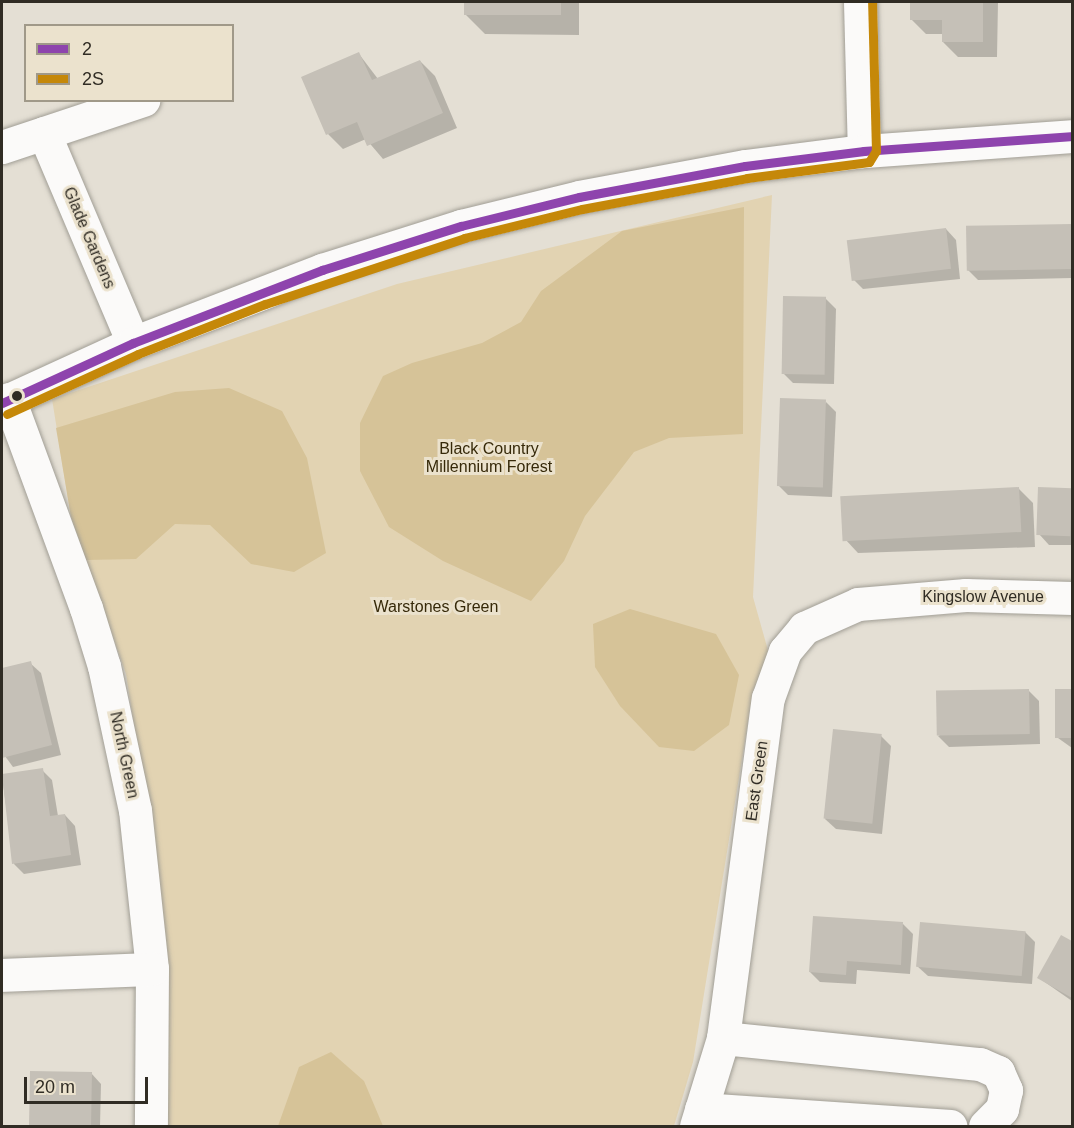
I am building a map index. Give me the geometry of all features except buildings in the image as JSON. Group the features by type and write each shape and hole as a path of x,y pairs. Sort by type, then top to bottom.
{"street":[{"path":"860,2 864,151"},
{"path":"2,147 137,102"},
{"name":"Glade Gardens","path":"44,133 133,343"},
{"path":"5,401 133,343 322,270 460,226 590,195 745,166 864,151 1072,136"},
{"name":"North Green","path":"5,401 60,532 104,666 135,810 152,969 151,1126"},
{"name":"Kingslow Avenue","path":"894,598 966,594 1072,598"},
{"name":"East Green","path":"894,598 858,604 827,615 804,628 785,651 768,698 723,1038 698,1118 950,1126"},
{"path":"2,975 152,969"},
{"path":"723,1038 980,1064 998,1072 1006,1090 1002,1109 984,1126"}],"green space":[{"name":"Warstones Green","path":"772,195 753,597 769,654 753,691 693,1062 674,1126 163,1126 162,907 126,674 71,517 52,399 397,284"},
{"name":"Black Country Millennium Forest","path":"744,207 743,434 669,438 634,452 585,516 564,561 531,601 443,561 389,527 360,471 360,423 383,376 412,363 482,343 521,322 541,291 622,231"},
{"path":"229,388 282,411 307,458 326,553 294,572 251,564 210,525 175,524 136,559 86,560 71,517 56,428 175,392"},
{"path":"630,609 716,634 739,675 729,725 694,751 659,747 620,706 595,667 593,624"},
{"path":"331,1052 364,1081 383,1126 278,1126 299,1067"}],"transit line":[{"name":"2S","path":"7,414 138,354 265,304 464,238 582,209 747,178 869,162 876,151 872,2"},
{"name":"2","path":"2,403 133,343 322,270 461,226 579,197 745,166 864,151 1072,136"}]}
